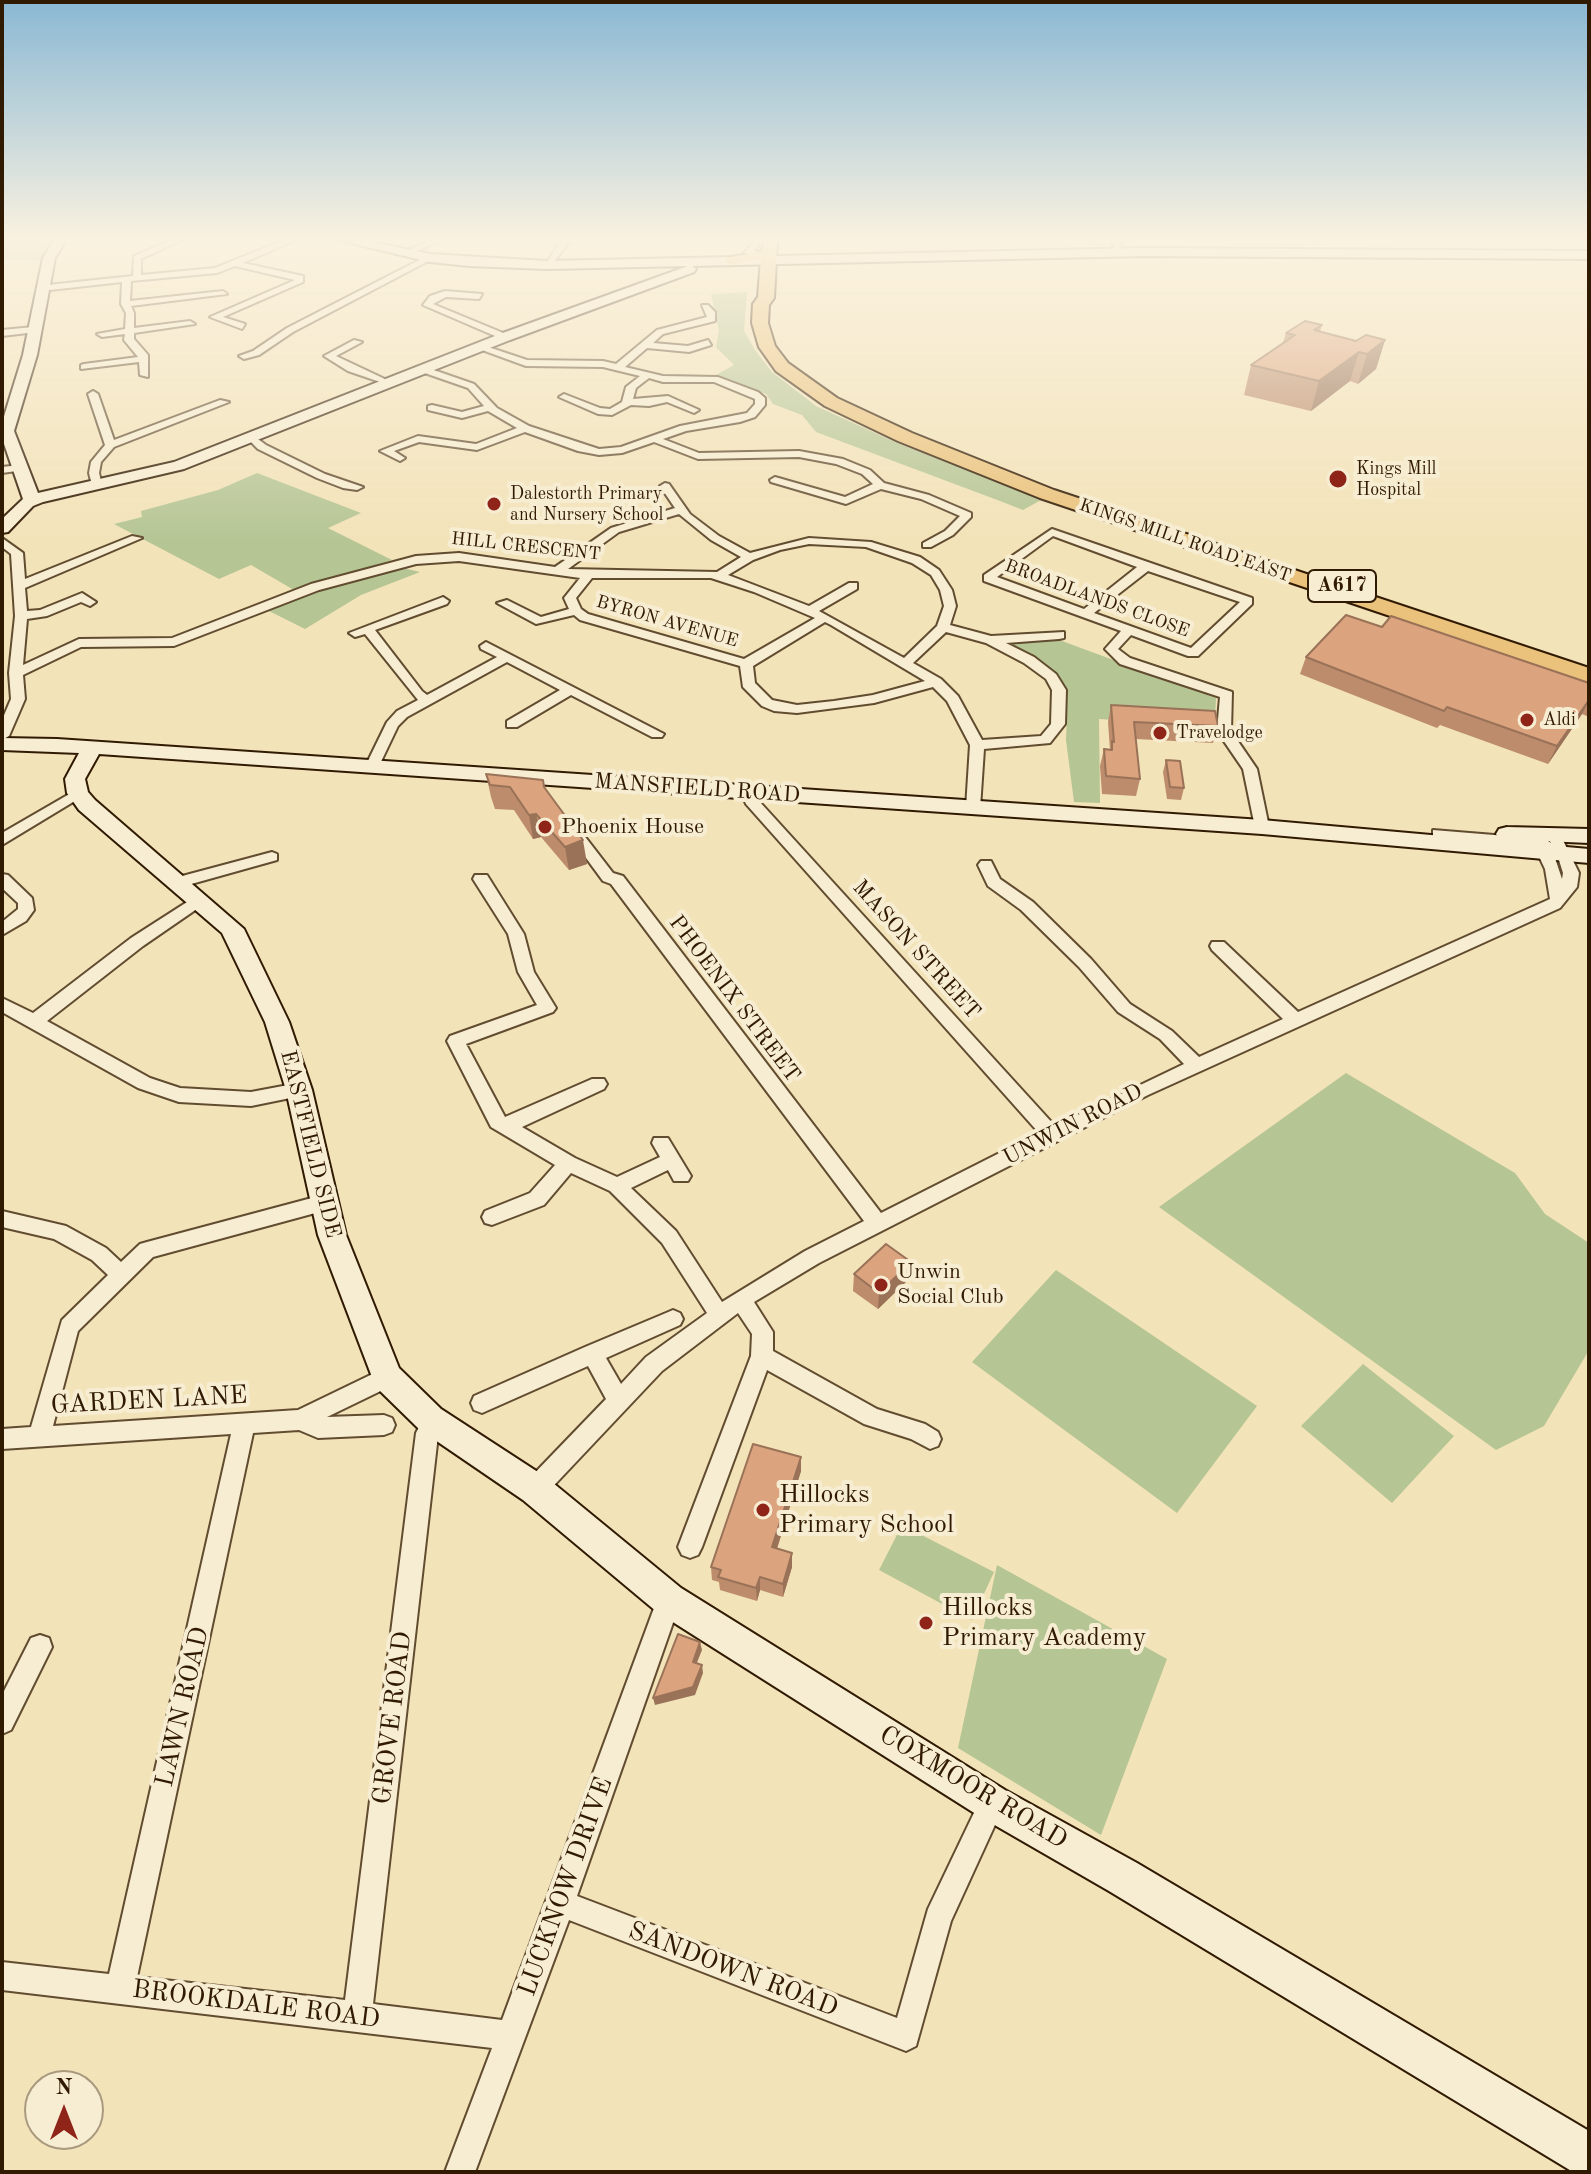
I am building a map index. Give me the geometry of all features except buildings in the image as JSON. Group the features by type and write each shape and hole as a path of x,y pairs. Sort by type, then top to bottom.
{"highway":[{"name":"KINGS MILL ROAD EAST","path":"765,340 782,367 804,385 855,415 1096,511 1589,676"},
{"name":"KINGS MILL ROAD EAST","path":"966,459 1004,469 1589,667"}],"street":[{"path":"32,340 30,355 5,431 32,500"},
{"path":"130,340 139,348 145,375"},
{"path":"244,356 256,353 275,340"},
{"path":"7,524 32,500 169,469 496,340"},
{"path":"619,367 653,340"},
{"path":"357,342 329,356 386,383"},
{"path":"647,345 689,349 708,343"},
{"path":"422,369 471,386 491,407 525,428 599,452 622,450 684,428 736,420 751,415 760,405 760,398 715,379 646,376 619,367 511,360 479,347"},
{"path":"565,364 569,349"},
{"path":"84,367 143,359"},
{"path":"564,397 602,412 619,410 628,402 631,387 646,376"},
{"path":"93,394 110,445"},
{"path":"628,402 649,403 668,399 694,410"},
{"path":"97,485 94,473 96,462 110,445 224,402"},
{"path":"432,408 462,415 491,407"},
{"path":"400,458 385,451 418,439 477,447 525,428"},
{"path":"250,436 262,447 343,485 357,487"},
{"path":"652,438 707,457 814,455 849,464 880,485 925,497 967,515 949,533 927,545"},
{"path":"2,470 20,468"},
{"path":"775,480 846,501 880,485"},
{"path":"324,495 343,485"},
{"path":"665,486 679,510 715,538 749,557"},
{"path":"558,571 615,530 679,510"},
{"name":"BROADLANDS CLOSE","path":"1052,532 1146,566 1248,601 1193,653 988,578 1052,532"},
{"path":"21,585 136,538"},
{"path":"720,575 749,557 777,547 809,541 840,540 891,550 916,560 935,573 946,590 950,606 943,627 907,662"},
{"path":"2,541 17,553 21,585 18,699 2,736"},
{"name":"HILL CRESCENT","path":"2,684 79,643 174,642 315,587 416,560 459,557 589,574 720,575 825,617 907,662 936,682 953,699 977,745"},
{"path":"1085,614 1146,566"},
{"name":"BYRON AVENUE","path":"589,574 570,598 576,611 621,630 746,664"},
{"path":"810,611 853,586"},
{"path":"2,631 82,597 90,602"},
{"path":"427,700 417,694 362,631 443,601"},
{"path":"503,603 540,621 576,611"},
{"path":"825,617 746,664 748,684 753,692 779,708 797,709 874,699 936,682"},
{"path":"943,627 991,640 1029,660 1051,677 1059,691 1058,724 1045,740 977,745 973,808"},
{"path":"1129,630 1111,649 1125,661 1227,695 1224,731 1250,769 1262,827"},
{"path":"991,640 1059,635"},
{"path":"486,646 657,734"},
{"path":"372,767 392,725 402,714 506,657"},
{"path":"512,724 569,690"},
{"name":"MANSFIELD ROAD","path":"2,744 1392,837 1548,844 1589,836"},
{"path":"2,840 78,793 75,779 92,748"},
{"name":"EASTFIELD SIDE","path":"78,793 87,805 232,929 277,1022 299,1090 332,1235 387,1377"},
{"name":"MASON STREET","path":"749,794 751,801 1052,1135"},
{"name":"PHOENIX STREET","path":"563,818 608,877 617,880 876,1222"},
{"name":"MANSFIELD ROAD","path":"1392,837 1438,833 1548,844 1589,856"},
{"name":"UNWIN ROAD","path":"535,1489 654,1364 740,1300 876,1222 1195,1064 1558,901 1569,887 1571,873 1548,844"},
{"path":"177,883 272,857"},
{"path":"986,865 994,882 1027,906 1085,963 1124,1008 1166,1035 1195,1064"},
{"path":"2,879 26,902 26,910 2,930"},
{"path":"481,879 516,934 526,972 547,1008 456,1041 498,1122 568,1163 617,1186 669,1237 719,1315"},
{"path":"35,1021 137,942 198,900"},
{"path":"1218,946 1294,1019"},
{"path":"2,1004 144,1083 179,1095 251,1099 299,1090"},
{"path":"506,1126 598,1084"},
{"path":"617,1186 671,1159"},
{"path":"492,1217 537,1199 568,1163"},
{"path":"40,1435 69,1326 147,1250 323,1203"},
{"path":"2,1219 59,1232 99,1254 120,1274"},
{"path":"690,1547 762,1356 763,1332 740,1300"},
{"path":"482,1403 673,1319"},
{"path":"592,1354 619,1402"},
{"path":"762,1356 872,1417 917,1431 930,1439"},
{"name":"GARDEN LANE","path":"2,1439 300,1420 387,1377"},
{"name":"COXMOOR ROAD","path":"387,1377 433,1422 535,1489 669,1600 992,1803 1123,1877 1571,2156"},
{"name":"GARDEN LANE","path":"300,1420 318,1428 384,1425"},
{"name":"GROVE ROAD","path":"357,2016 427,1433 433,1422"},
{"name":"LAWN ROAD","path":"120,1989 244,1425"},
{"name":"LUCKNOW DRIVE","path":"460,2172 561,1903 669,1600"},
{"path":"2,1721 40,1647"},
{"name":"SANDOWN ROAD","path":"561,1903 906,2036 938,1919 992,1803"},
{"name":"BROOKDALE ROAD","path":"2,1976 510,2036"}],"green space":[{"path":"717,340 749,340 772,372 816,406 897,443 1043,499 1023,510 816,432 802,415 773,404 766,394 716,375 734,365 716,347"},
{"path":"257,473 361,513 328,528 392,560 294,590 251,565 219,579 114,524 142,517 141,511 218,490"},
{"path":"399,567 420,572 361,595 305,629 267,610 334,586"},
{"path":"1054,638 1216,698 1215,722 1210,726 1099,719 1100,803 1074,802 1066,740 1067,715 1061,684 1006,644 1008,641"},
{"path":"1346,1073 1515,1173 1545,1214 1589,1243 1589,1350 1544,1426 1496,1450 1159,1207"},
{"path":"1056,1270 1257,1406 1177,1513 972,1362"},
{"path":"1363,1364 1454,1436 1392,1503 1301,1426"},
{"path":"902,1525 994,1572 972,1620 879,1570"},
{"path":"997,1565 1167,1659 1101,1835 958,1748"}],"place":[{"name":"Kings Mill Hospital","path":"1338,479"},
{"name":"Dalestorth Primary and Nursery School","path":"494,504"},
{"name":"Aldi","path":"1527,720"},
{"name":"Travelodge","path":"1160,733"},
{"name":"Phoenix House","path":"545,827"},
{"name":"Unwin Social Club","path":"881,1285"},
{"name":"Hillocks Primary School","path":"763,1510"},
{"name":"Hillocks Primary Academy","path":"926,1623"}]}
